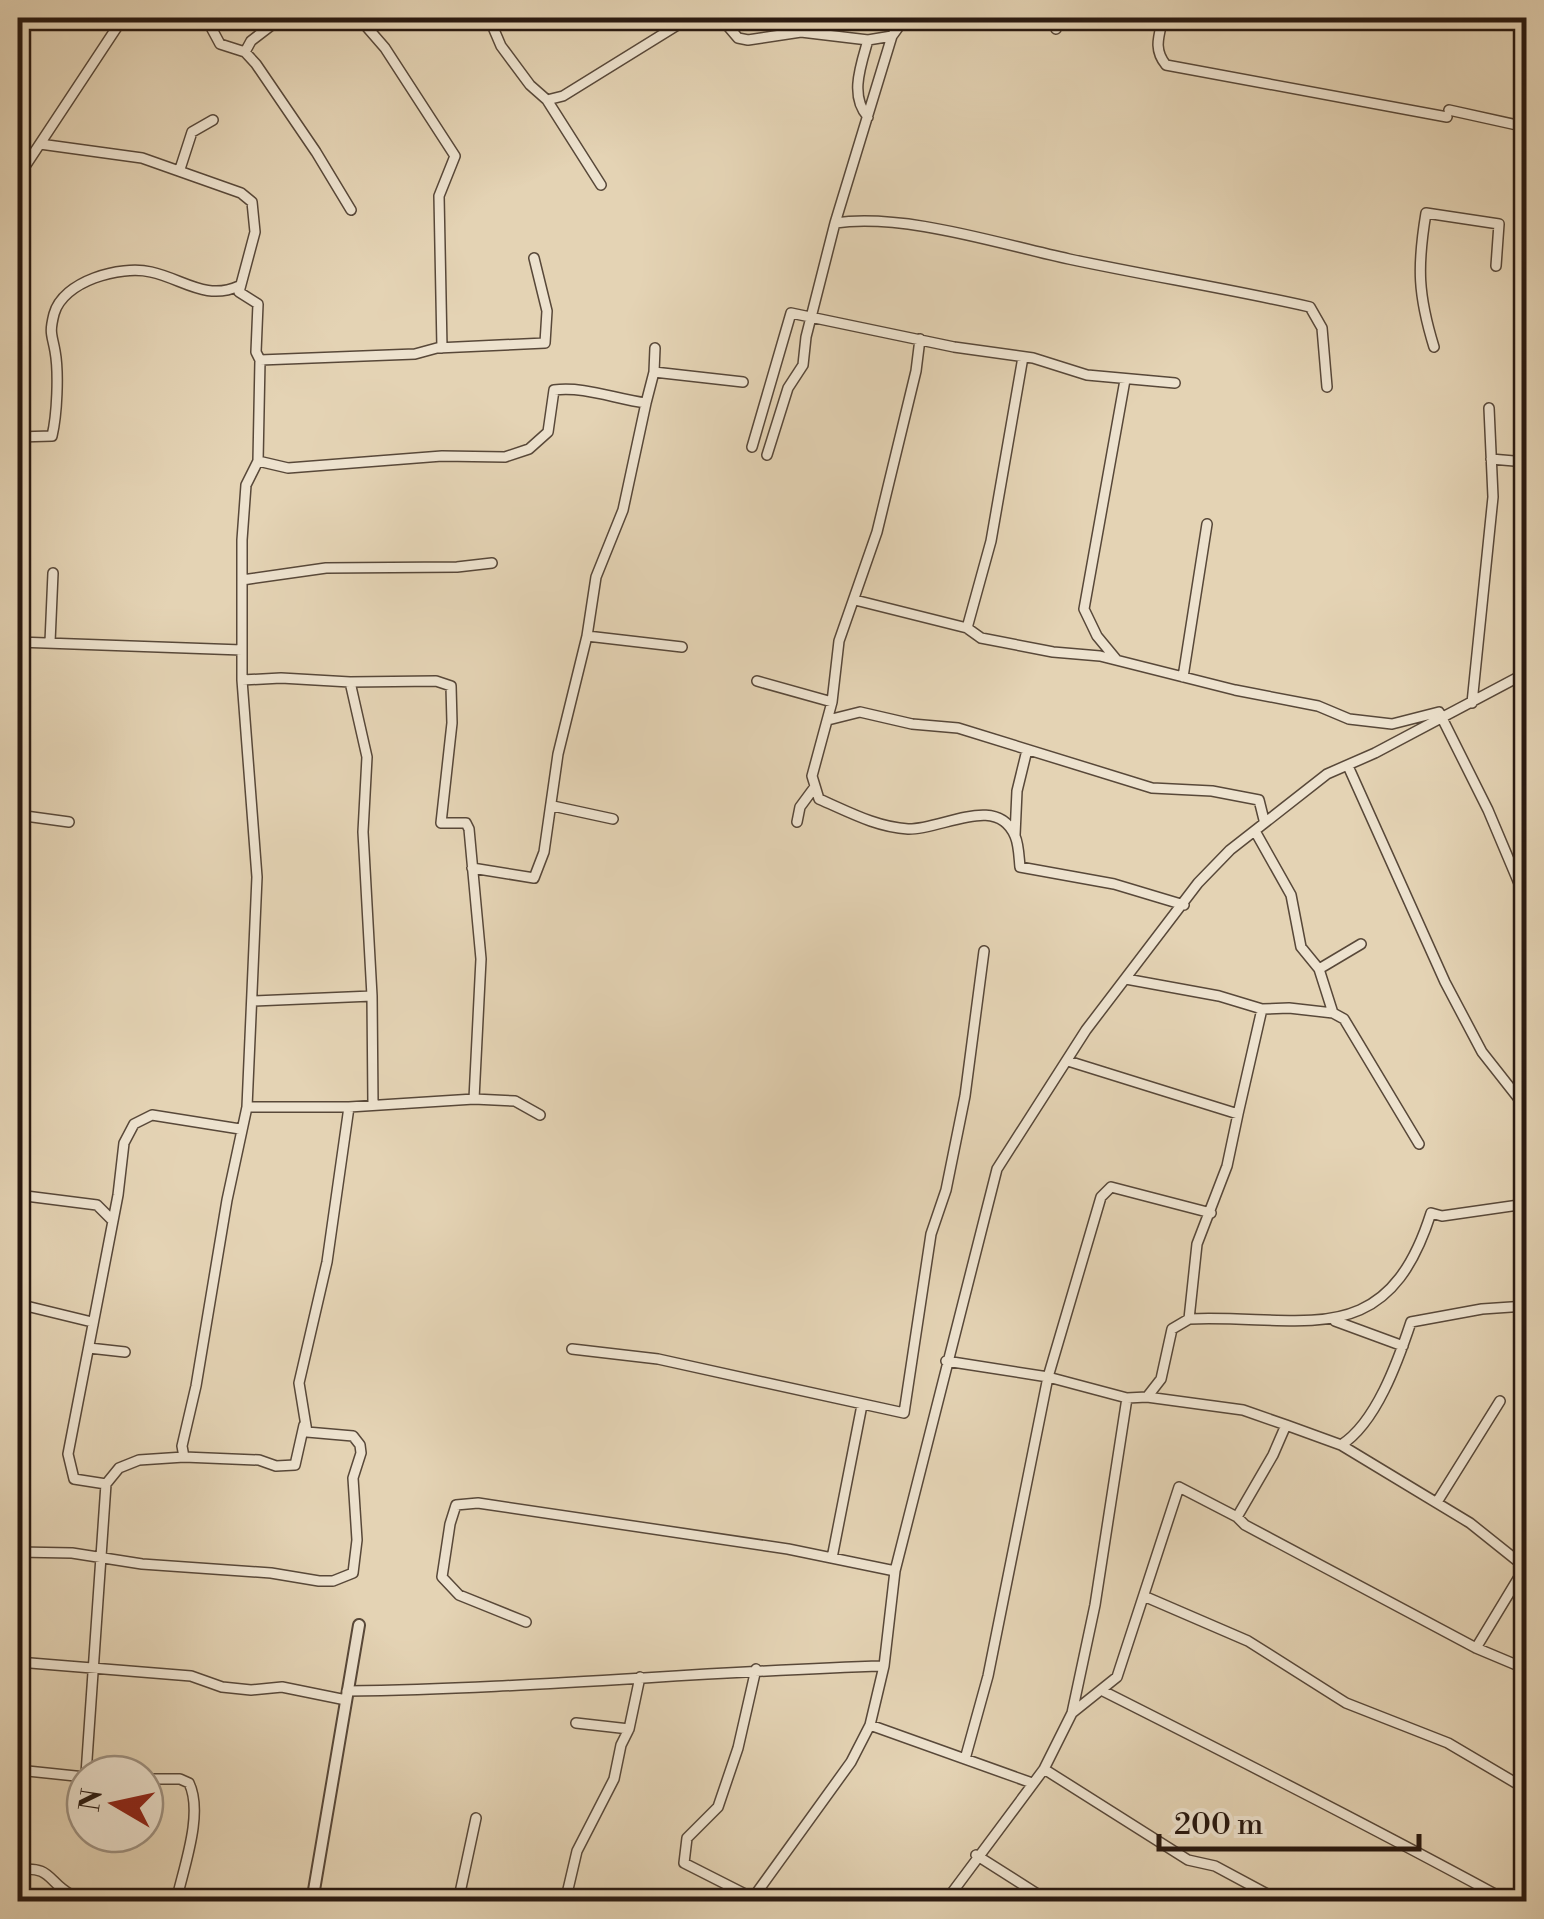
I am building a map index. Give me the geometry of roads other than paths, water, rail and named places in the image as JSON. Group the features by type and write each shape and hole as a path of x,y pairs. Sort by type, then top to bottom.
{"street":[{"path":"18,177 122,18"},
{"path":"206,18 220,44 245,52 290,112 351,210"},
{"path":"245,52 251,41 281,18"},
{"path":"358,18 385,48 455,156 439,196 442,348"},
{"path":"490,18 501,46 547,100 601,185"},
{"path":"547,100 564,96 689,18"},
{"path":"720,18 738,38 748,40 801,32 868,40 892,36"},
{"path":"767,456 788,388 803,366 811,316 835,222 892,36 905,18"},
{"path":"1056,29 1058,18"},
{"path":"1163,18 1157,40 1158,55 1166,64 1526,128"},
{"path":"868,40 857,89 860,106 868,118"},
{"path":"180,169 192,132 213,120"},
{"path":"40,144 142,158 241,193 252,202 255,232 250,258 238,286 239,292 258,304 256,352 260,360 258,461 246,485 242,580 242,680 258,876 253,1001 247,1107 182,1446 184,1458"},
{"path":"1434,347 1424,312 1418,266 1426,214 1499,224 1496,266"},
{"path":"835,222 861,219 974,237 1166,280 1310,306 1322,328 1327,387"},
{"path":"260,360 415,354 442,348 545,343 547,310 534,258"},
{"path":"18,437 52,436 55,351 50,337 62,295 80,282 149,272 213,292 238,286"},
{"path":"752,447 791,313 1023,357 1087,375 1175,383"},
{"path":"920,339 916,371 877,532 839,641 832,702 812,776 814,788 819,799 879,825 912,829 947,824 979,813 999,817 1015,835"},
{"path":"472,868 534,878 544,852 558,754 587,636 596,577 623,510 654,372 655,348"},
{"path":"966,628 991,540 1023,357"},
{"path":"654,372 743,382"},
{"path":"1118,661 1097,636 1084,609 1125,380"},
{"path":"258,461 288,468 442,456 505,457 529,449 548,432 554,390 573,387 646,403"},
{"path":"1472,703 1493,498 1489,408"},
{"path":"1491,459 1526,462"},
{"path":"1183,677 1207,524"},
{"path":"242,580 326,568 458,568 492,563"},
{"path":"50,642 53,573"},
{"path":"855,600 966,628 982,638 1118,661 1318,706 1349,718 1392,724 1439,712 1526,900"},
{"path":"587,636 682,646"},
{"path":"18,642 242,650"},
{"path":"756,1669 738,1748 718,1807 688,1838 684,1863 752,1900 851,1762 870,1725 884,1666 894,1571 997,1169 1053,1078 1198,884 1264,820 1328,774 1526,674"},
{"path":"242,680 436,681 451,686 452,723 441,823 468,825 481,959 474,1100"},
{"path":"350,682 367,757 364,832 373,1104"},
{"path":"757,682 832,702"},
{"path":"828,720 860,712 912,724 958,728 1152,788 1260,800 1264,820"},
{"path":"1384,747 1392,724"},
{"path":"1026,750 1015,835 1020,867 1114,884 1184,905"},
{"path":"1348,766 1445,982 1482,1052 1526,1117"},
{"path":"797,822 800,806 814,788"},
{"path":"553,806 613,820"},
{"path":"18,815 69,822"},
{"path":"1255,831 1291,896 1301,947 1318,969 1333,1013"},
{"path":"1318,969 1361,944"},
{"path":"572,1348 658,1360 904,1413 932,1234 946,1190 966,1096 984,952"},
{"path":"1126,979 1219,996 1262,1009 1333,1013 1344,1019 1419,1144"},
{"path":"253,1001 372,996"},
{"path":"1189,1319 1197,1244 1227,1166 1262,1009"},
{"path":"1068,1061 1238,1114"},
{"path":"247,1107 514,1101 540,1115"},
{"path":"88,1754 106,1484 128,1462 184,1458 258,1460 276,1466 296,1464 304,1423 299,1384 326,1262 349,1106"},
{"path":"106,1484 74,1479 68,1454 124,1143 140,1118 152,1115 240,1129"},
{"path":"965,1760 988,1676 1048,1378 1102,1196 1111,1187 1211,1213"},
{"path":"18,1195 97,1204 112,1220"},
{"path":"1146,1397 1162,1379 1172,1329 1189,1319 1268,1322 1334,1320 1355,1314 1398,1280 1420,1247 1430,1214 1442,1216 1526,1204"},
{"path":"18,1304 93,1325"},
{"path":"1352,1452 1356,1435 1394,1370 1411,1322 1482,1309 1526,1306"},
{"path":"1334,1320 1403,1346"},
{"path":"89,1348 125,1352"},
{"path":"946,1361 1048,1378 1127,1398 1244,1410 1341,1445 1438,1502 1526,1566 1476,1648"},
{"path":"944,1902 1044,1769 1072,1713 1096,1606 1127,1398"},
{"path":"1438,1502 1500,1401"},
{"path":"832,1558 862,1405"},
{"path":"18,1552 271,1573 319,1581 334,1581 353,1574 357,1520 352,1503 353,1478 362,1454 360,1444 353,1436 311,1434 304,1423"},
{"path":"1237,1517 1286,1425"},
{"path":"1341,1445 1356,1435"},
{"path":"1072,1713 1117,1677 1179,1487 1476,1648 1526,1669"},
{"path":"526,1622 459,1595 442,1577 456,1505 478,1503 894,1571"},
{"path":"1146,1597 1203,1619 1248,1642 1346,1704 1448,1743 1526,1789"},
{"path":"312,1902 359,1624"},
{"path":"18,1662 191,1676 222,1687 251,1690 282,1688 347,1695 756,1669 884,1666"},
{"path":"565,1902 576,1851 609,1792 640,1677"},
{"path":"1103,1690 1308,1792 1493,1893 1494,1902"},
{"path":"576,1723 629,1729"},
{"path":"870,1725 1032,1783"},
{"path":"1044,1769 1188,1860 1215,1866 1282,1902"},
{"path":"18,1770 65,1774"},
{"path":"165,1780 189,1783 194,1794 190,1850 176,1902"},
{"path":"458,1902 476,1818"},
{"path":"976,1855 1050,1902"},
{"path":"18,1870 43,1872 72,1895 96,1902"}]}
